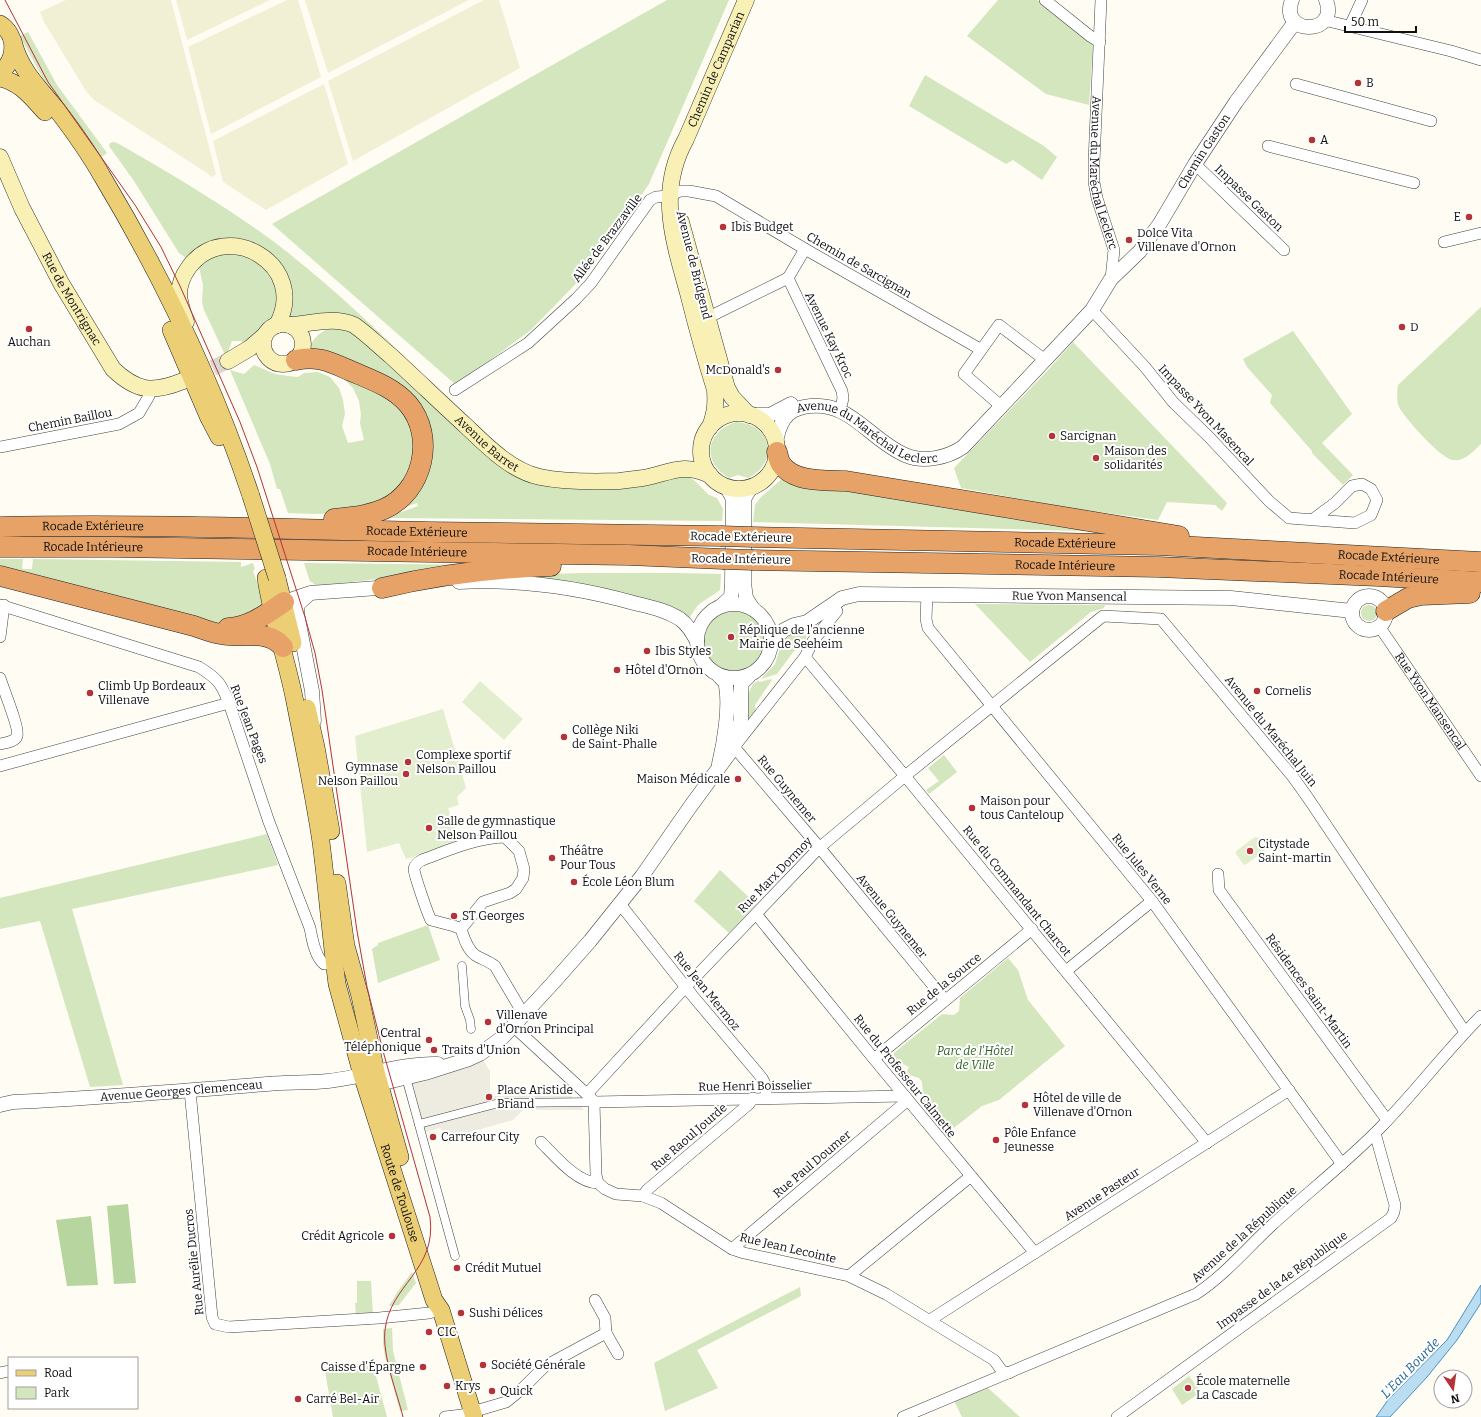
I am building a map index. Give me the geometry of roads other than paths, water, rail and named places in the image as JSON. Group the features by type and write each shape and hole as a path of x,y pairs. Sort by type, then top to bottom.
{"highway":[{"path":"280,528 364,516 384,509 397,502 416,480 421,467 423,451 423,438 418,421 409,405 400,396 382,384 322,360 306,358 300,354"},
{"path":"776,447 781,463 786,470 794,476 803,478 846,481 1181,536 1261,542 1350,555"},
{"name":"Rocade Extérieure","path":"0,527 280,528 1158,546 1481,562"},
{"name":"Rocade Intérieure","path":"0,547 52,546 628,555 753,560 1158,567 1481,582"},
{"path":"382,588 421,579 532,567 628,565 723,559"},
{"path":"0,576 221,634 233,636 258,635 274,638 283,647"},
{"path":"1383,619 1408,598 1421,595 1481,593"},
{"path":"194,626 221,628 241,626 254,622 278,606"}],"main road":[{"name":"Chemin de Camparian","path":"686,139 746,0"},
{"path":"1,24 9,32 15,51 22,65 73,131 106,182 157,276 192,347 225,426 271,578 268,593 278,606 316,747 327,806 339,897 348,950 360,996 367,1034 372,1077"},
{"path":"0,73 8,66 12,58 12,41"},
{"path":"0,78 20,86 35,101 65,138 94,180 148,280 208,416 246,496"},
{"name":"Avenue de Bridgend","path":"686,139 670,217 677,253 714,390 716,403 715,414 707,432"},
{"name":"Rue de Montrignac","path":"0,157 22,208 57,276 108,362 122,377 132,384 150,389 161,389 183,381"},
{"name":"Avenue de Bridgend","path":"674,194 727,388 732,397 750,415"},
{"path":"192,347 180,300 181,282 188,268 206,252 229,246 242,247 265,258 273,266 283,287 285,298 284,308 277,328 263,340 264,352 272,362"},
{"name":"Avenue Barret","path":"277,328 324,320 336,320 346,322 361,330 484,443 511,464 528,473 540,477 560,480 594,481 644,478 672,469 695,470 710,475"},
{"path":"300,354 303,341 301,334 296,329 277,328 250,348 228,361 262,360 284,365 291,363 300,354 308,338 314,331 336,320"},
{"path":"740,413 750,415 762,421 771,430 776,447 775,462 765,479 756,485 736,489 717,482 710,475 704,464 701,451 707,432 719,419 729,414 740,413"},
{"name":"Avenue Barret","path":"672,469 695,450 707,432"},
{"path":"278,606 283,647 295,700 321,843 334,963 340,1000 372,1077"},
{"name":"Route de Toulouse","path":"372,1077 441,1297 441,1310 473,1414"}],"street":[{"path":"1045,0 1090,36 1100,42"},
{"name":"Avenue du Maréchal Leclerc","path":"776,447 778,430 782,421 788,414 795,409 811,406 823,406 840,410 894,449 914,458 934,458 955,453 963,447 1092,310 1111,279 1114,250 1097,198 1094,182 1101,0"},
{"path":"1292,0 1290,12 1295,22 1310,28 1316,26 1324,20 1328,10 1326,0"},
{"path":"1350,26 1362,0"},
{"path":"1324,20 1481,60"},
{"name":"Chemin Gaston","path":"1111,279 1140,251 1150,238 1195,164 1236,102 1295,22"},
{"path":"1296,84 1431,121"},
{"path":"1268,146 1414,183"},
{"name":"Impasse Gaston","path":"1195,164 1284,250"},
{"name":"Chemin de Sarcignan","path":"674,194 689,191 716,196 805,249 980,349"},
{"name":"Allée de Brazzaville","path":"455,390 528,343 576,299 591,283 650,200 656,196 674,194"},
{"path":"1444,242 1481,233"},
{"path":"707,318 788,278 805,249"},
{"name":"Avenue Kay Kroc","path":"788,278 842,391 842,403"},
{"name":"Impasse Yvon Masencal","path":"1092,310 1144,367 1173,402 1210,438 1269,502 1289,518 1312,520 1355,523 1371,515 1377,500 1371,489 1362,484 1352,486 1335,503 1312,520"},
{"path":"1002,406 964,374 980,349 999,325 1045,360"},
{"name":"Chemin Baillou","path":"0,447 119,424 139,413 149,396 150,389"},
{"name":"Avenue du Maréchal Leclerc","path":"750,415 770,415 792,404 810,399 823,400 842,403 888,436 915,449 933,450 952,446 972,436"},
{"path":"734,747 741,720 741,684 766,662 772,641 767,622 746,598 744,583 744,499 750,489 756,485"},
{"path":"721,606 730,597 732,583 733,499 726,486"},
{"path":"278,606 310,593 461,582 496,581 576,589 671,614 688,626 697,641"},
{"path":"310,593 298,604 297,614 312,691 316,747"},
{"name":"Rue Yvon Mansencal","path":"772,641 784,630 817,616 842,598 860,594 1231,598 1352,611"},
{"name":"Rue Jules Verne","path":"927,594 926,619 928,628 1152,901 1342,1164"},
{"path":"1366,596 1377,598 1382,601 1383,619 1374,629 1363,629 1355,622 1352,611 1357,601 1366,596"},
{"path":"719,767 726,721 726,685 719,676 705,665 698,652 697,641 701,623 713,610 721,606 732,604 743,605 773,620 801,623 811,630 813,641"},
{"path":"0,638 2,605"},
{"name":"Rue Jean Pages","path":"2,605 199,667 216,678 224,690 229,703 269,822 310,928 313,943 324,964 334,963"},
{"path":"372,1077 425,1073 480,1054 504,1037 590,941 642,876 719,767 805,657 813,641 837,611"},
{"name":"Avenue du Maréchal Juin","path":"992,706 1103,616 1161,619 1308,798 1465,1032"},
{"name":"Rue Yvon Mansencal","path":"1383,619 1481,776"},
{"name":"Rue du Commandant Charcot","path":"805,657 1032,929 1207,1143"},
{"path":"719,676 729,678 749,676"},
{"path":"0,678 18,733 14,740 0,744"},
{"path":"0,766 229,703"},
{"name":"Rue Marx Dormoy","path":"591,1098 597,1083 686,987 819,848 992,706"},
{"name":"Rue Guynemer","path":"734,747 819,848"},
{"path":"461,930 483,902 510,893 516,889 523,878 524,869 519,851 505,837 482,840 422,860 417,862 414,873 431,920 454,926 461,930 466,943 474,954 489,961 495,966 524,1015"},
{"name":"Avenue Guynemer","path":"819,848 945,1000"},
{"name":"Résidences Saint-Martin","path":"1218,874 1219,890 1387,1120"},
{"path":"1066,971 1152,901"},
{"name":"Rue Jean Mermoz","path":"620,904 686,987 762,1078 766,1086 766,1098"},
{"name":"Rue du Professeur Calmette","path":"756,914 1034,1252"},
{"name":"Rue de la Source","path":"874,1059 1032,929"},
{"path":"348,950 344,956 334,963 348,980 354,997 359,1023 367,1034"},
{"path":"462,966 465,1006 470,1020 471,1029"},
{"name":"Avenue de la République","path":"903,1417 1196,1294 1215,1280 1272,1224 1342,1164 1375,1133 1481,1016"},
{"path":"513,1026 591,1098 596,1175 598,1183"},
{"name":"Avenue Georges Clemenceau","path":"0,1105 13,1102 190,1091 275,1083 328,1081 372,1077"},
{"path":"407,1080 455,1256"},
{"name":"Avenue Pasteur","path":"930,1320 1289,1090"},
{"name":"Rue Aurélie Ducros","path":"190,1091 212,1316 215,1324 228,1327 383,1318 429,1313 441,1310"},
{"path":"419,1124 499,1104 591,1098"},
{"name":"Rue Henri Boisselier","path":"591,1098 606,1101 753,1098 907,1098"},
{"name":"Rue Raoul Jourde","path":"643,1196 647,1190 749,1104 753,1098"},
{"name":"Rue Paul Doumer","path":"732,1248 907,1098"},
{"name":"Impasse de la 4e République","path":"1117,1417 1391,1218 1395,1206 1375,1133"},
{"name":"Rue Jean Lecointe","path":"541,1142 565,1166 583,1179 591,1183 598,1183 605,1189 616,1194 643,1196 661,1203 732,1248 744,1253 849,1276 886,1294 994,1360 1002,1371 1009,1373"},
{"path":"849,1276 971,1176"},
{"path":"595,1300 605,1318 606,1333 618,1354"},
{"path":"445,1417 473,1414 506,1402 546,1366 606,1333"}],"water":[{"path":"1481,1285 1481,1303 1457,1340 1427,1377 1390,1417 1376,1417 1388,1400 1447,1340"}],"tunnel":[{"path":"191,378 228,361"}],"tram line":[{"path":"5,0 48,82 135,205 161,247 180,286 240,422 257,467 305,617 315,653 322,690 357,931 367,987 383,1051 430,1217 430,1235 427,1251 395,1301 389,1314 385,1330 388,1362 403,1417"}],"place":[{"name":"B","path":"1358,83"},
{"name":"A","path":"1312,140"},
{"name":"E","path":"1469,217"},
{"name":"Ibis Budget","path":"723,227"},
{"name":"Dolce Vita Villenave d'Ornon","path":"1129,240"},
{"name":"D","path":"1402,327"},
{"name":"Auchan","path":"29,329"},
{"name":"McDonald's","path":"778,370"},
{"name":"Sarcignan","path":"1052,436"},
{"name":"Maison des solidarités","path":"1096,458"},
{"name":"Réplique de l'ancienne Mairie de Seeheim","path":"731,637"},
{"name":"Ibis Styles","path":"647,651"},
{"name":"Hôtel d'Ornon","path":"617,670"},
{"name":"Cornelis","path":"1257,691"},
{"name":"Climb Up Bordeaux Villenave","path":"90,693"},
{"name":"Collège Niki de Saint-Phalle","path":"564,737"},
{"name":"Complexe sportif Nelson Paillou","path":"408,762"},
{"name":"Gymnase Nelson Paillou","path":"406,774"},
{"name":"Maison Médicale","path":"738,779"},
{"name":"Maison pour tous Canteloup","path":"972,808"},
{"name":"Salle de gymnastique Nelson Paillou","path":"429,828"},
{"name":"Citystade Saint-martin","path":"1250,851"},
{"name":"Théâtre Pour Tous","path":"552,858"},
{"name":"École Léon Blum","path":"574,882"},
{"name":"ST Georges","path":"454,916"},
{"name":"Villenave d'Ornon Principal","path":"488,1022"},
{"name":"Central Téléphonique","path":"429,1040"},
{"name":"Traits d'Union","path":"434,1050"},
{"name":"Place Aristide Briand","path":"489,1097"},
{"name":"Hôtel de ville de Villenave d'Ornon","path":"1025,1105"},
{"name":"Carrefour City","path":"433,1137"},
{"name":"Pôle Enfance Jeunesse","path":"996,1140"},
{"name":"Crédit Agricole","path":"392,1236"},
{"name":"Crédit Mutuel","path":"457,1268"},
{"name":"Sushi Délices","path":"461,1313"},
{"name":"CIC","path":"429,1332"},
{"name":"Société Générale","path":"483,1365"},
{"name":"Caisse d'Épargne","path":"423,1367"},
{"name":"Krys","path":"447,1386"},
{"name":"École maternelle La Cascade","path":"1188,1388"},
{"name":"Quick","path":"492,1391"},
{"name":"Carré Bel-Air","path":"298,1399"}],"park label":[{"name":"Parc de l'Hôtel de Ville","path":"975,1058"}],"water label":[{"name":"L'Eau Bourde","path":"1410,1368"}]}
